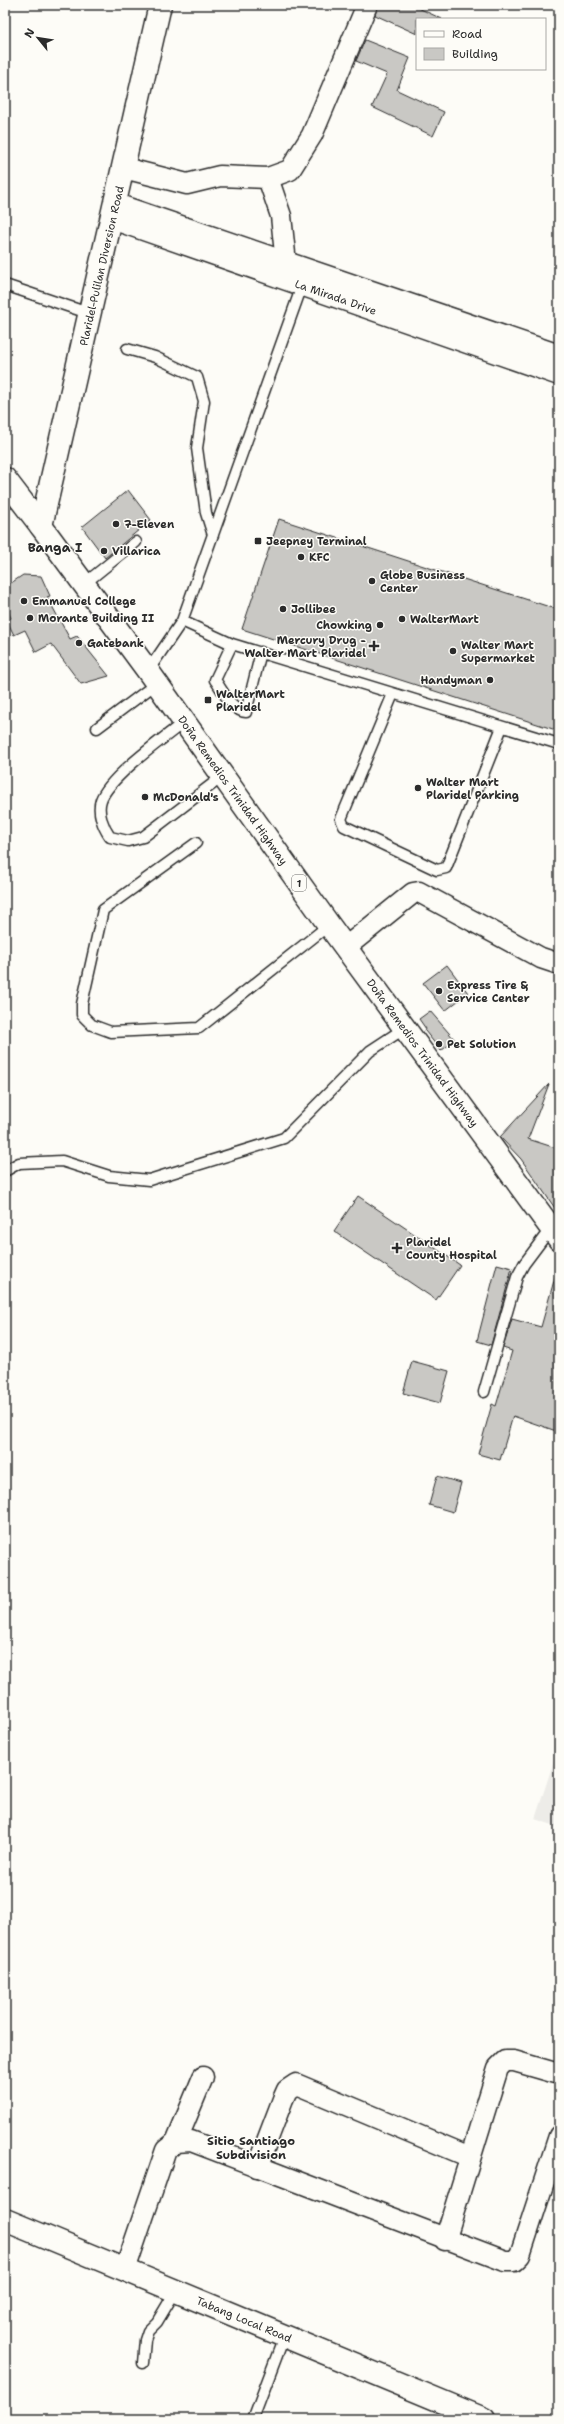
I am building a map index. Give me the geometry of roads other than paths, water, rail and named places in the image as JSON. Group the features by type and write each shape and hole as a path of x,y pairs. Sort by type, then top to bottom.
{"main road":[{"name":"Plaridel-Pulilan Diversion Road","path":"41,526 160,5"},
{"name":"Doña Remedios Trinidad Highway","path":"5,478 153,677 329,925 555,1234"},
{"name":"Tabang Local Road","path":"5,2220 175,2292 484,2419"}],"street":[{"path":"124,168 188,184 220,176 268,178 290,170 312,135 367,5"},
{"path":"268,178 281,216 286,263"},
{"name":"La Mirada Drive","path":"114,211 305,278 559,356"},
{"name":"La Mirada Drive","path":"162,229 286,263 305,278 559,375"},
{"path":"346,947 413,893 419,892 541,958 559,964"},
{"path":"446,2240 498,2068 505,2061 514,2061 559,2074"},
{"path":"125,2270 159,2167 166,2150 176,2142 203,2077"},
{"path":"257,2167 287,2090 296,2084 470,2157"},
{"path":"176,2142 191,2141 446,2240 505,2261 514,2261 520,2255 559,2136"}],"lane":[{"path":"97,728 153,677 182,621 305,278"},
{"path":"5,285 90,314"},
{"path":"127,349 155,357 196,378 204,401 197,448 206,513 213,535"},
{"path":"84,584 136,542"},
{"path":"182,621 232,644 559,744"},
{"path":"232,644 215,680 235,708 240,712 246,712 250,704 261,652"},
{"path":"393,694 341,819 344,826 438,870 446,868 502,727"},
{"path":"184,722 110,784 101,800 103,828 110,838 128,841 143,837 223,776"},
{"path":"196,843 103,910 82,1004 82,1015 92,1024 111,1032 199,1028 329,925"},
{"path":"5,1171 19,1163 62,1161 109,1176 149,1180 284,1138 370,1051 405,1028"},
{"path":"484,1392 517,1277 524,1264 555,1234"},
{"path":"144,2363 145,2340 148,2330 157,2322 175,2292"},
{"path":"253,2419 284,2337"}],"place":[{"name":"7-Eleven","path":"116,524"},
{"name":"Jeepney Terminal","path":"258,541"},
{"name":"Villarica","path":"104,551"},
{"name":"KFC","path":"301,557"},
{"name":"Globe Business Center","path":"372,581"},
{"name":"Emmanuel College","path":"24,601"},
{"name":"Jollibee","path":"283,609"},
{"name":"Morante Building II","path":"30,618"},
{"name":"WalterMart","path":"402,619"},
{"name":"Chowking","path":"380,625"},
{"name":"Gatebank","path":"79,643"},
{"name":"Mercury Drug - Walter Mart Plaridel","path":"374,646"},
{"name":"Walter Mart Supermarket","path":"453,651"},
{"name":"Handyman","path":"490,680"},
{"name":"WalterMart Plaridel","path":"208,700"},
{"name":"Walter Mart Plaridel Parking","path":"418,788"},
{"name":"McDonald's","path":"145,797"},
{"name":"Express Tire & Service Center","path":"439,991"},
{"name":"Pet Solution","path":"439,1044"},
{"name":"Plaridel County Hospital","path":"397,1248"}],"district":[{"name":"Banga I","path":"55,547"},
{"name":"Sitio Santiago Subdivision","path":"251,2148"}]}
